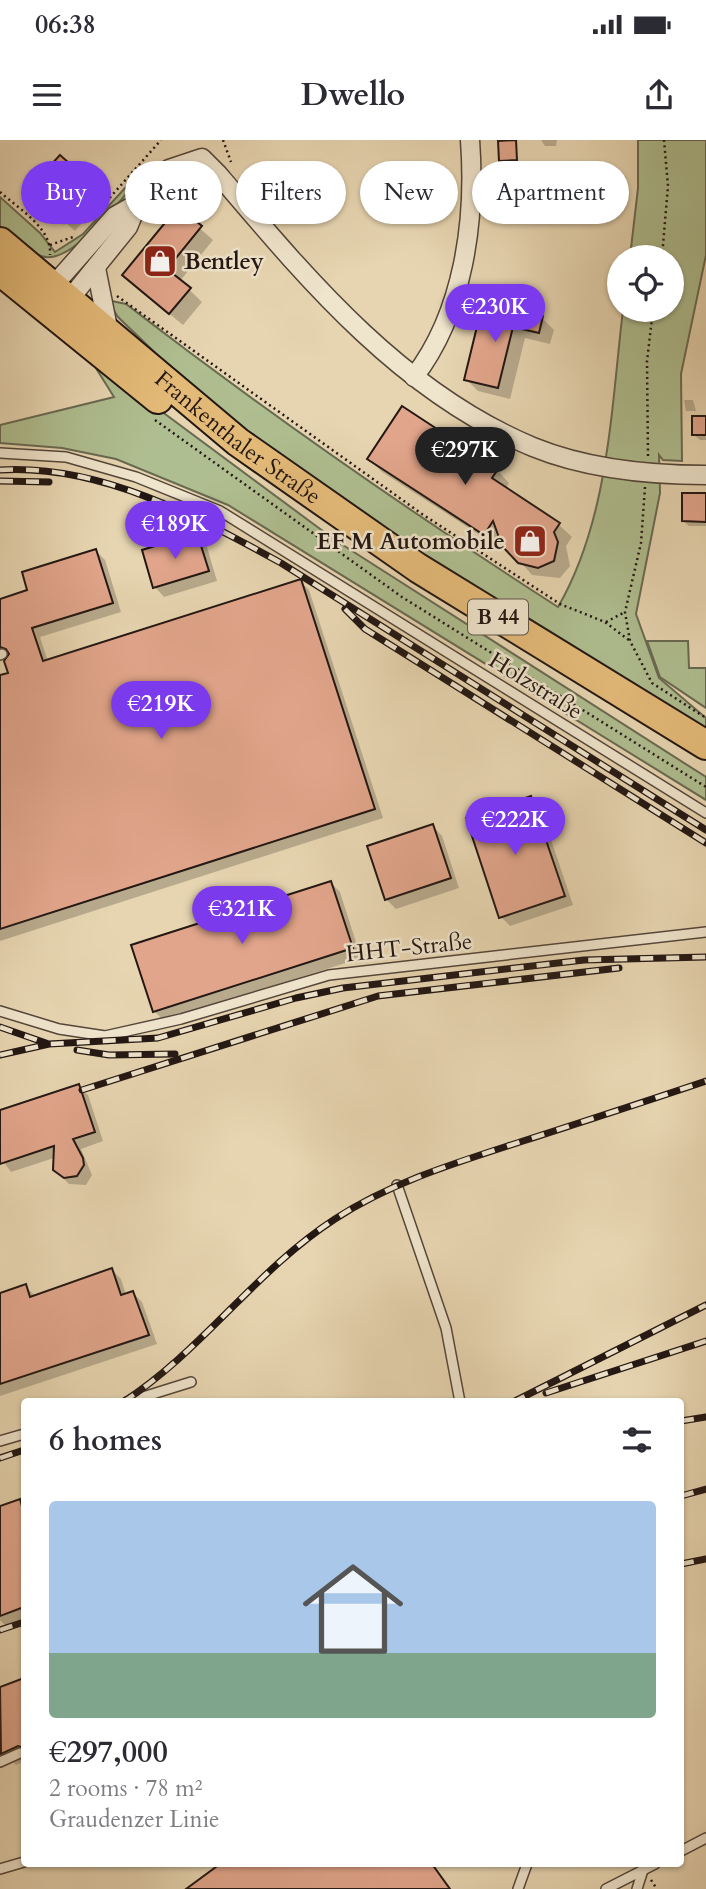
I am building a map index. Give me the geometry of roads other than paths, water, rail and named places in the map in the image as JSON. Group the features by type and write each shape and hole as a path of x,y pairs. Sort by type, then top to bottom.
{"main road":[{"name":"Frankenthaler Straße","path":"0,242 238,442 407,560 706,745"},
{"name":"Frankenthaler Straße","path":"0,271 58,292 230,455 412,583 706,766"}],"street":[{"path":"202,158 205,140"},
{"path":"414,377 435,350 459,281 471,215 470,140"},
{"path":"193,161 202,158"},
{"path":"202,158 307,278 373,343 457,409 535,448 587,463 629,470 706,475"},
{"path":"58,292 115,216 125,210"},
{"path":"58,292 96,268 129,224"},
{"path":"96,268 109,334"}],"lane":[{"name":"Holzstraße","path":"0,453 66,457 136,477 220,512 706,813"},
{"name":"HHT-Straße","path":"0,1011 59,1029 105,1035 181,1019 329,975 706,932"},
{"path":"397,1185 446,1328 459,1398"},
{"path":"140,1398 191,1382"},
{"path":"0,1441 21,1435"},
{"path":"0,1762 20,1754"},
{"path":"684,1849 706,1838"},
{"path":"0,1869 21,1863"},
{"path":"518,1889 526,1867"},
{"path":"606,1889 649,1867"},
{"path":"637,1889 643,1870"}],"railway":[{"path":"0,470 37,470 110,484 181,511 215,528 281,563 706,830"},
{"path":"0,481 49,482"},
{"path":"345,609 365,629 706,843"},
{"path":"0,1055 49,1044 158,1038 296,998 343,988 584,960 706,957"},
{"path":"82,1090 378,996 619,968"},
{"path":"0,1027 46,1043"},
{"path":"77,1050 109,1055 175,1054"},
{"path":"129,1398 178,1359 306,1239 357,1206 401,1184 448,1166 706,1081"},
{"path":"521,1398 706,1305"},
{"path":"546,1393 706,1341"},
{"path":"684,1421 706,1417"},
{"path":"0,1458 21,1451"},
{"path":"684,1495 706,1489"},
{"path":"684,1563 706,1559"},
{"path":"0,1630 21,1623"}],"place":[{"name":"Bentley","path":"160,261"},
{"name":"EF M Automobile","path":"530,541"}]}
